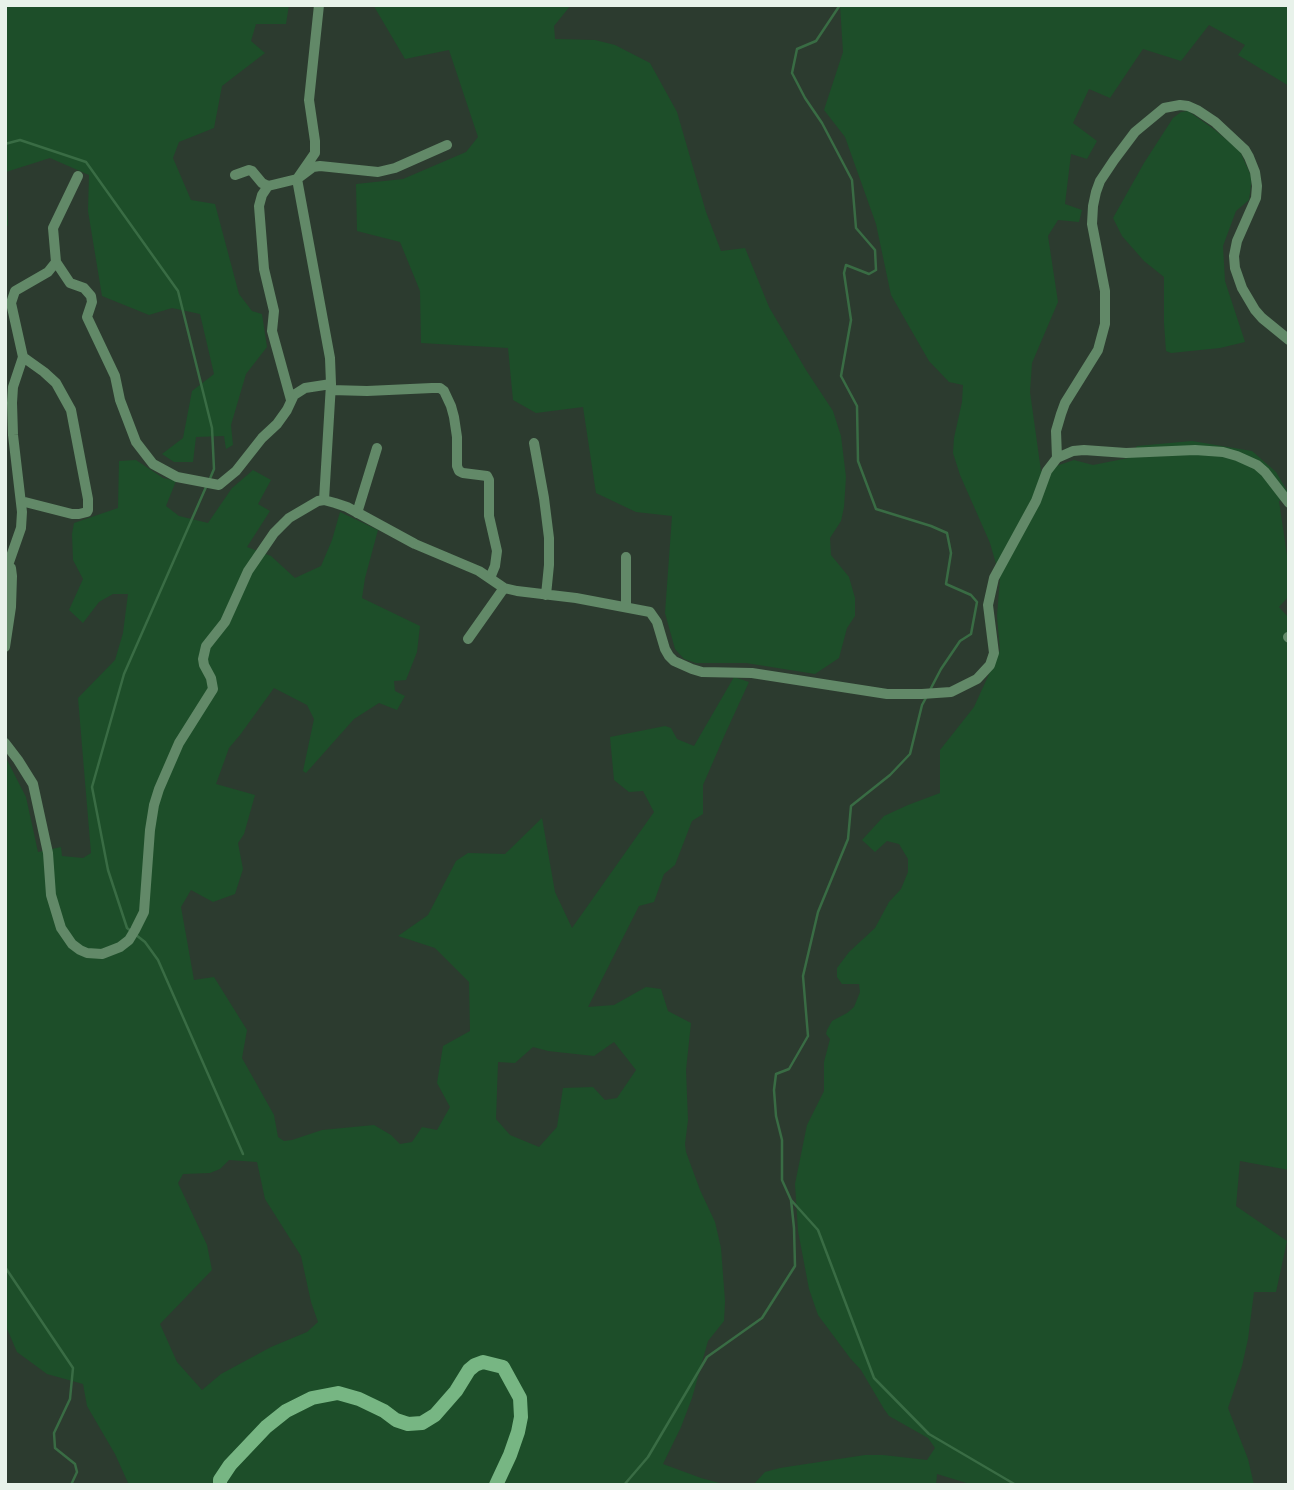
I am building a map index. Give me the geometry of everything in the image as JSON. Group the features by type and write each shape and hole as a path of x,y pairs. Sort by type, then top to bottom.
{"street":[{"path":"319,5 309,100 315,153 297,179 328,349 331,387 324,500"},
{"path":"1057,458 1056,431 1061,414 1098,350 1105,324 1105,291 1091,224 1096,192 1100,181 1135,132 1164,108 1180,105 1197,110 1215,122 1249,157 1255,173 1256,198 1237,241 1235,268 1242,288 1255,310 1289,340"},
{"path":"235,175 252,171 268,186 297,179 313,167 320,166 370,172 387,170 447,145"},
{"path":"78,176 54,228 56,262 70,283 85,288 91,296 92,302 87,317 115,376 120,400 136,442 153,464 177,477 219,485 236,471 262,438 277,424 294,395 305,388 331,387 367,391 440,388 451,406 457,466 463,473 487,476 489,480 489,516 497,551 490,578"},
{"path":"268,186 259,200 264,269 274,311 272,331 291,400"},
{"path":"5,647 12,576 11,568 7,565 21,528 22,512 13,435 12,393 23,357 11,309 11,297 15,291 48,272 56,262"},
{"path":"20,501 72,514 87,512 89,506 71,410 56,383 23,357"},
{"path":"534,443 549,538 546,595"},
{"path":"357,513 377,449"},
{"path":"5,743 33,784 48,853 51,895 65,936 80,950 94,954 111,951 129,940 144,912 149,830 159,789 179,743 213,689 203,659 206,646 225,622 248,571 274,533 289,518 308,506 324,500 335,503 415,544 469,566 504,588 650,612 657,622 669,656 692,669 752,673 887,694 940,694 951,692 977,679 990,665 993,646 988,605 994,578 1036,501 1047,471 1057,458 1084,450 1126,453 1195,450 1223,452 1257,465 1289,503"},
{"path":"626,557 626,607"},
{"path":"468,639 504,588"},
{"path":"220,1485 220,1480 230,1465 286,1410 312,1398 338,1393 384,1410 396,1420 408,1424 422,1423 435,1415 456,1391 469,1370 475,1364 483,1362 503,1367 520,1398 521,1417 518,1432 496,1485"}],"green space":[{"path":"5,5 289,5 286,24 256,24 251,41 265,53 222,86 214,128 179,142 173,158 191,200 215,204 239,294 252,311 262,314 267,347 246,374 231,425 233,445 226,449 224,436 196,437 193,462 174,462 162,454 183,438 192,391 214,374 200,314 172,308 149,315 102,296 88,211 89,175 50,158 6,172 8,225 5,229"},
{"path":"375,5 571,5 554,26 555,39 595,40 615,45 650,63 677,112 706,212 721,251 745,248 769,307 833,411 841,436 846,477 844,507 841,521 830,538 831,555 849,577 855,598 855,616 847,628 839,658 815,674 746,663 696,663 684,659 675,649 665,613 672,516 636,512 596,493 583,407 536,413 513,400 508,348 421,343 420,291 400,242 357,231 356,184 403,179 466,152 478,137 449,50 405,59"},
{"path":"840,5 1289,5 1289,86 1238,55 1245,45 1209,25 1181,61 1143,49 1110,98 1089,89 1073,123 1097,141 1087,159 1071,154 1065,204 1082,210 1079,222 1058,220 1048,236 1058,302 1032,363 1030,392 1041,471 1074,460 1093,465 1128,458 1137,446 1192,441 1252,451 1276,472 1289,494 1289,499 1279,501 1289,569 1289,596 1279,607 1289,618 1289,1170 1240,1161 1236,1206 1287,1241 1276,1292 1254,1292 1242,1366 1228,1408 1248,1459 1254,1485 973,1485 937,1474 936,1485 753,1485 765,1472 780,1468 865,1455 927,1460 935,1448 928,1438 889,1416 861,1370 818,1315 809,1289 798,1231 795,1184 807,1125 824,1091 824,1062 830,1039 826,1034 827,1030 832,1021 854,1007 860,992 859,984 842,984 837,977 837,968 849,952 875,928 889,902 901,889 908,872 908,859 899,844 887,841 875,852 862,840 884,816 940,793 940,750 974,707 1000,650 997,616 1000,578 990,543 953,453 963,385 949,382 929,361 891,295 876,224 845,137 824,110 843,52"},
{"path":"1188,111 1240,151 1252,178 1249,200 1236,211 1223,246 1225,281 1245,342 1220,348 1171,353 1166,351 1164,277 1144,261 1122,236 1113,218 1173,118"},
{"path":"136,460 163,478 176,481 166,506 179,516 208,523 232,488 253,470 271,480 258,504 270,511 247,547 271,556 295,578 321,566 340,512 378,530 362,598 420,626 417,652 406,680 394,681 395,691 405,696 397,710 379,703 354,719 306,773 303,771 314,719 307,705 274,688 229,748 216,784 255,795 244,834 238,843 243,869 235,894 213,902 191,890 181,907 194,980 214,977 247,1030 242,1058 274,1115 278,1137 284,1141 322,1130 374,1125 400,1144 412,1142 422,1127 437,1130 450,1107 437,1083 443,1046 470,1031 469,982 435,948 398,936 428,915 456,861 468,853 505,854 542,818 555,892 572,928 654,812 643,791 629,792 614,780 610,737 665,726 671,728 677,739 694,746 734,677 749,682 703,785 703,814 692,821 675,865 664,874 654,902 639,906 588,1007 614,1005 646,987 661,989 668,1011 691,1023 686,1070 688,1120 685,1144 700,1190 715,1222 721,1248 724,1321 708,1341 692,1398 663,1464 727,1485 129,1485 115,1454 87,1406 83,1384 47,1374 17,1352 5,1324 5,756 26,797 38,852 61,847 62,856 83,858 91,853 78,698 115,660 123,633 128,594 113,594 99,602 83,623 69,610 83,579 73,560 72,534 74,523 118,508 119,461","holes":["614,1042 636,1070 617,1098 605,1100 593,1087 563,1088 557,1127 539,1147 510,1135 496,1119 498,1062 515,1063 533,1047 594,1056","229,1160 257,1162 265,1199 301,1256 318,1322 307,1332 271,1347 221,1374 202,1390 177,1362 160,1324 212,1270 207,1245 178,1183 183,1174 210,1173 220,1169"]}],"waterway":[{"path":"840,5 816,41 797,49 792,73 852,180 856,228 875,250 876,270 869,274 846,265 844,273 851,320 841,376 857,406 858,461 876,509 947,533 951,553 946,584 971,595 977,602 971,634 960,641 930,690"},
{"path":"5,144 20,140 86,162 178,291 212,428 214,469 209,481"},
{"path":"131,931 127,928 108,870 92,787 124,674 206,487"},
{"path":"624,1485 648,1457 707,1357 762,1318 795,1266 791,1200 782,1180 782,1140 776,1116 774,1090 776,1074 789,1069 808,1036 803,976 818,912 848,839 851,806 890,775 910,754 922,705 927,696"},
{"path":"136,935 145,942 158,960 243,1154"},
{"path":"791,1200 818,1230 874,1378 929,1434 1016,1485"},
{"path":"5,1267 73,1368 70,1399 54,1433 55,1448 75,1464 77,1472 71,1485"}]}
